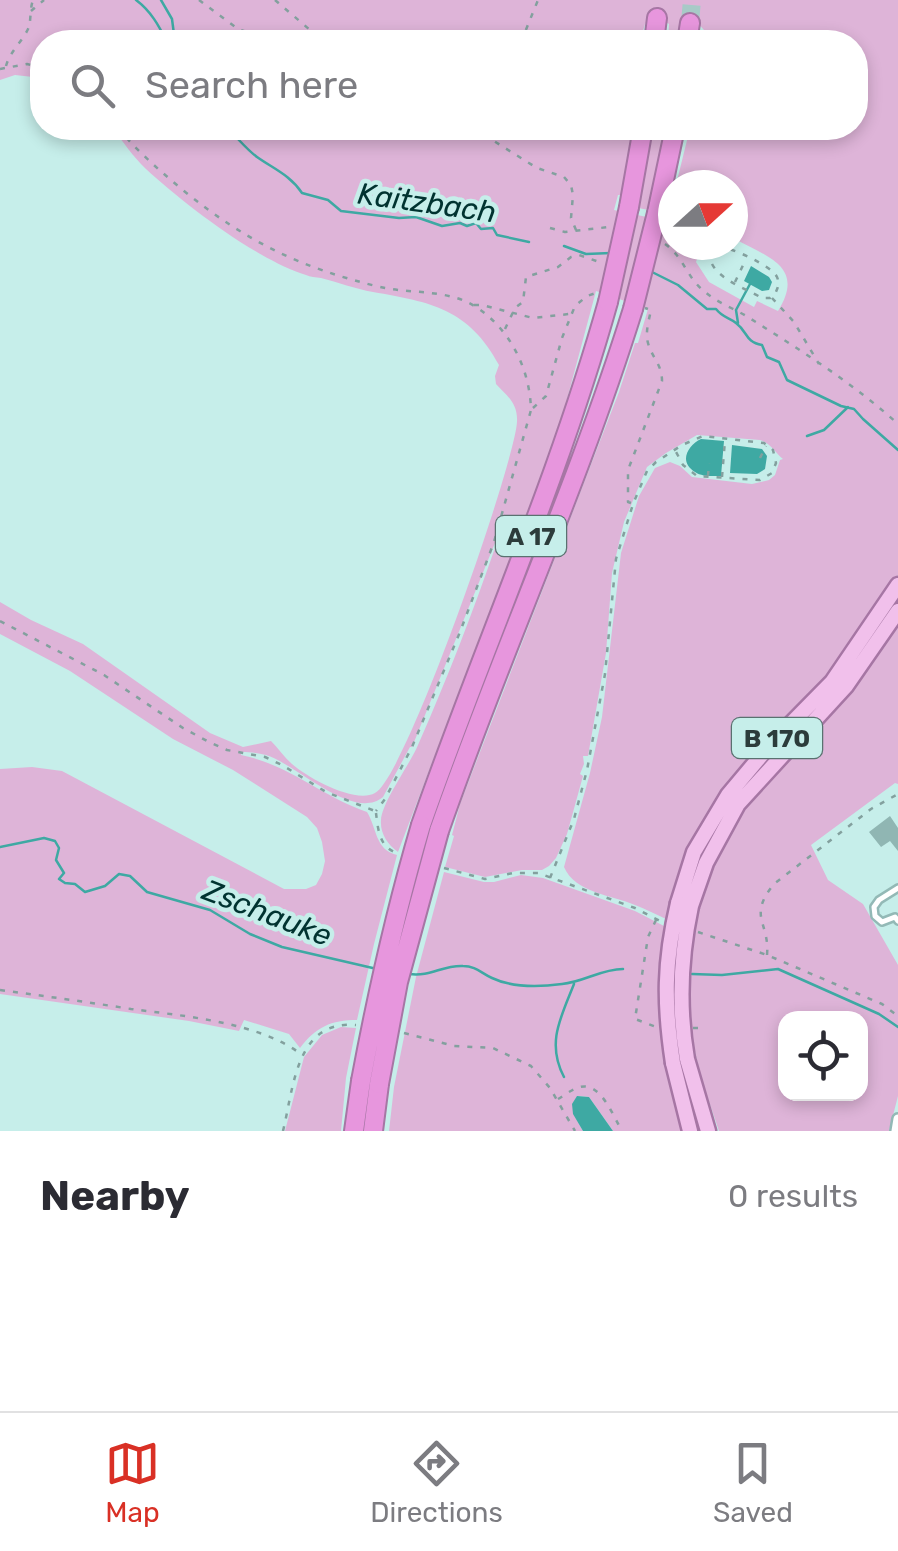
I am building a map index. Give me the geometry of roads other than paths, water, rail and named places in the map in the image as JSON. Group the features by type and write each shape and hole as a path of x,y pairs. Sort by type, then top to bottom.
{"highway":[{"path":"655,30 656,18"},
{"path":"689,30 690,23"},
{"name":"A 17","path":"430,828 462,711 587,378 629,207 641,140"},
{"name":"A 17","path":"354,1131 370,1083 379,986 402,892 478,720 642,309 672,140"},
{"name":"A 17","path":"370,1083 376,1104 373,1131"},
{"path":"376,1104 382,1131"}],"main road":[{"name":"B 170","path":"690,1131 680,1061 681,962 684,904 694,852 728,794 832,682 898,586"},
{"name":"B 170","path":"684,904 738,804 846,686 898,611"},
{"name":"B 170","path":"680,1061 708,1131"}],"street":[{"path":"896,1131 898,1119"}],"lane":[{"path":"898,888 874,907 875,916 882,922 896,917 898,921"}],"water":[{"path":"751,266 769,277 769,290 762,291 744,281"},
{"path":"701,439 724,441 721,476 698,474 687,463 689,449"},
{"path":"732,445 762,449 767,456 765,469 757,474 730,473"},
{"path":"577,1096 589,1097 613,1131 583,1131 573,1114 572,1104"}],"waterway":[{"name":"Kaitzbach","path":"136,0 161,30"},
{"path":"161,0 173,30"},
{"name":"Kaitzbach","path":"239,140 302,193 328,200 341,211 416,217 442,226 476,223 481,229 493,228 497,235 529,242"},
{"name":"Kaitzbach","path":"564,246 586,254 611,253"},
{"name":"Kaitzbach","path":"648,270 740,326 749,339 762,345 767,357 779,362 787,380 854,409 898,450"},
{"path":"738,323 736,310 750,284"},
{"path":"807,436 824,430 848,407"},
{"name":"Zschauke","path":"0,847 44,838 55,841 59,848 56,860 64,873 59,879 85,892 105,886 119,874 130,876 147,892 210,910 250,934 282,947 377,969"},
{"name":"Zschauke","path":"409,974 468,966 500,981 536,986 570,983 623,969"},
{"name":"Zschauke","path":"692,974 778,969 879,1014 898,1027"},
{"path":"564,1077 556,1041 574,984"}],"tunnel":[{"path":"690,23 692,0"}]}
